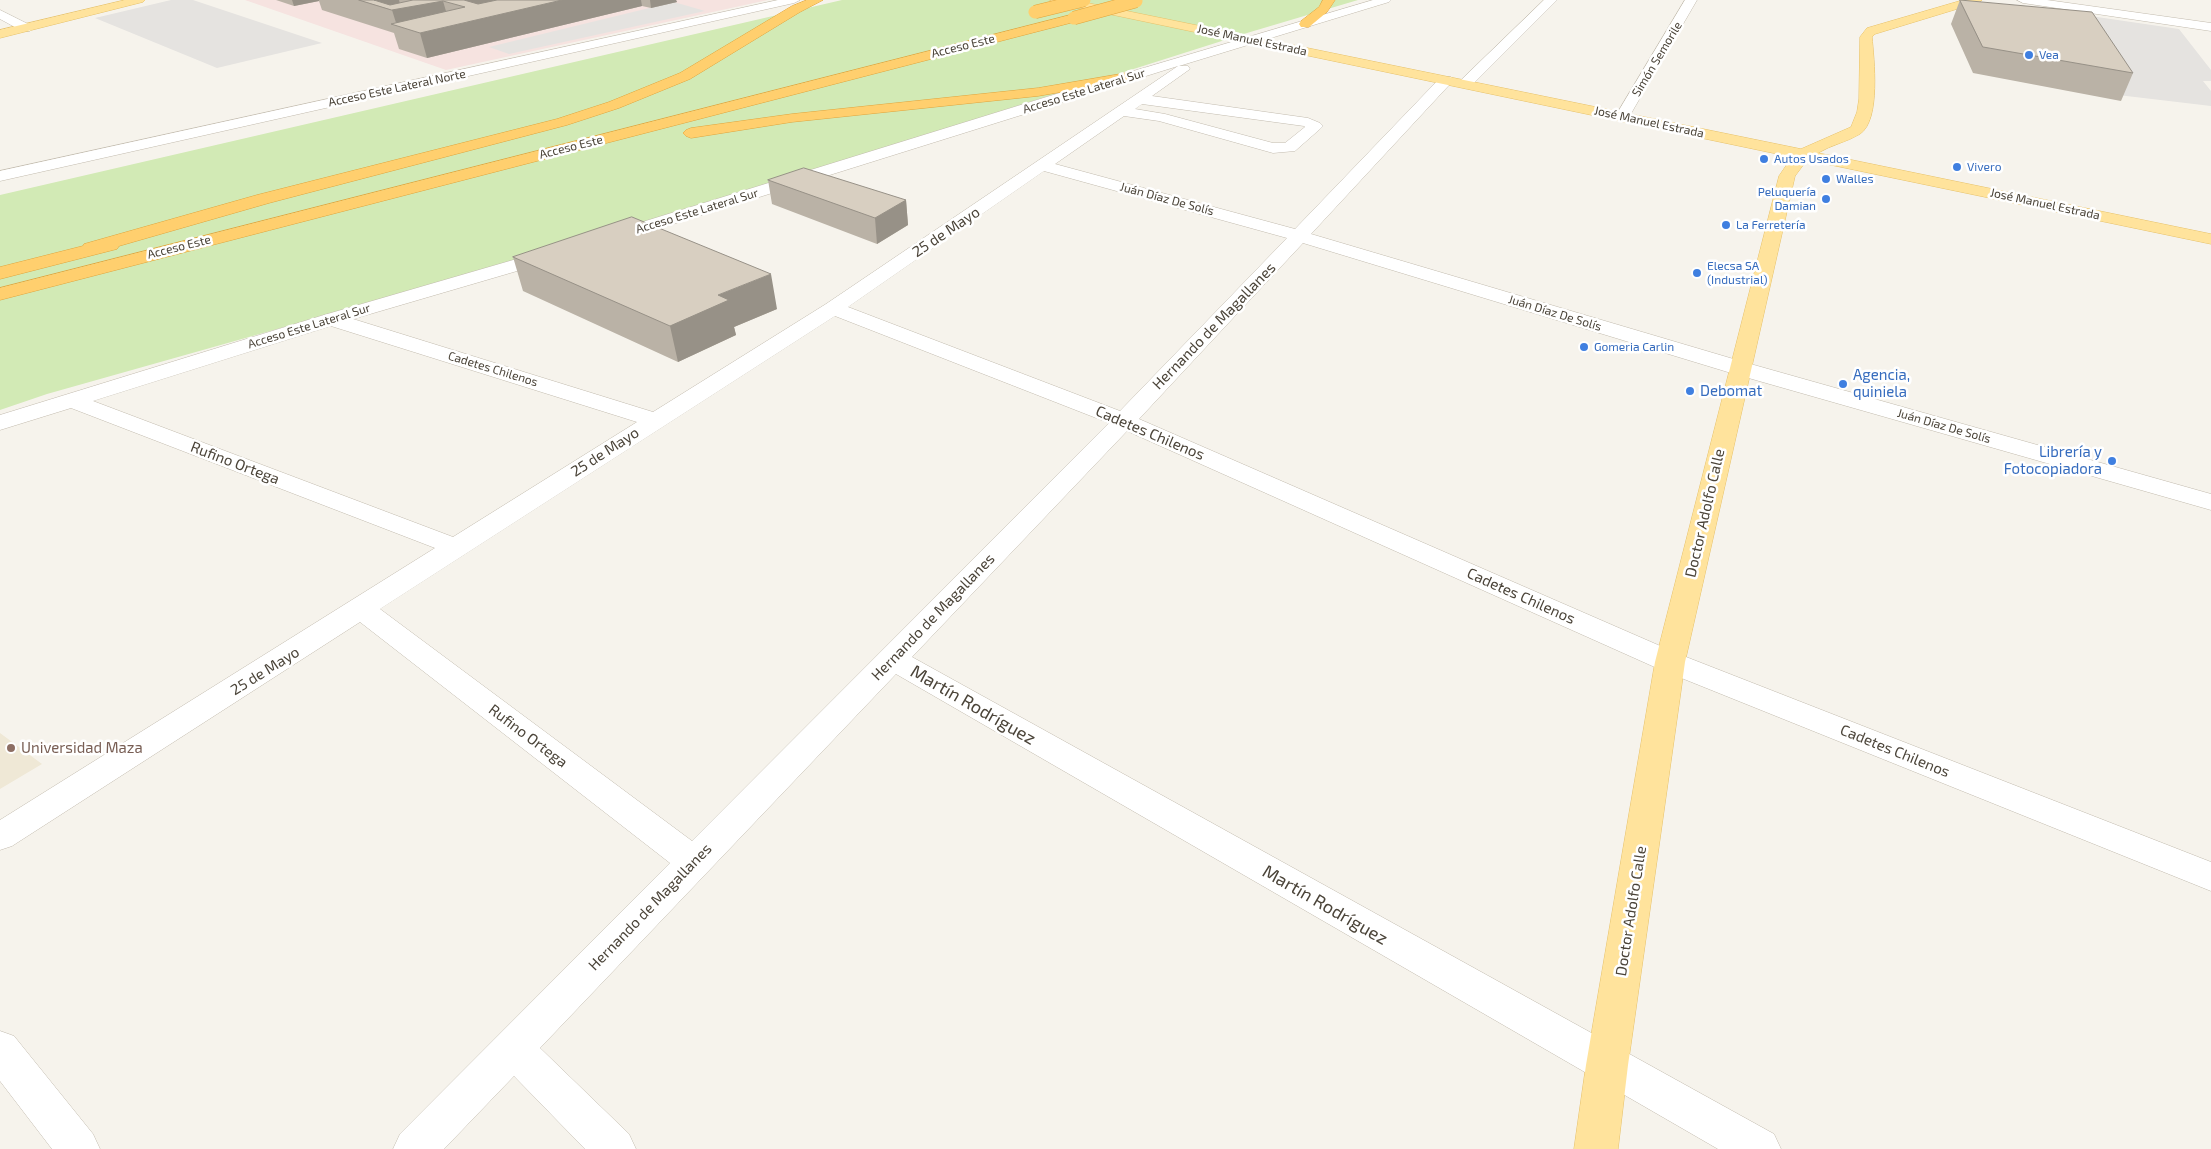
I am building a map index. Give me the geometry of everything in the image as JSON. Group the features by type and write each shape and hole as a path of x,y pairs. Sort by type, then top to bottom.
{"highway":[{"path":"21,268 262,199 562,122 614,105 684,76 732,50 796,9 817,0"},
{"path":"1305,24 1324,9 1329,0"},
{"name":"Acceso Este","path":"0,294 1139,1"},
{"path":"1016,17 1085,3"},
{"path":"92,269 626,146 690,133 782,119 1038,92 1138,75"},
{"name":"Acceso Este","path":"0,273 633,113"}],"main road":[{"path":"0,34 139,0"},
{"name":"José Manuel Estrada","path":"1056,0 1085,3 1249,40 2211,239"},
{"name":"Doctor Adolfo Calle","path":"1596,1149 1607,1065 1670,662 1787,176 1791,166 1804,154 1861,125 1864,115 1868,70 1866,37 1871,32 1976,0"}],"street":[{"name":"Acceso Este Lateral Norte","path":"0,176 794,0"},
{"path":"1249,40 1385,0"},
{"name":"Hernando de Magallanes","path":"415,1149 1124,421 1300,236 1455,82 1551,0"},
{"name":"Simón Semorile","path":"1622,117 1691,0"},
{"path":"2023,0 2211,27"},
{"path":"0,14 26,28"},
{"name":"Acceso Este Lateral Sur","path":"602,240 1249,40"},
{"name":"25 de Mayo","path":"0,838 833,308 1044,166 1203,55"},
{"path":"1122,111 1160,117 1273,148 1289,148 1315,126 1308,122 1140,99"},
{"name":"Juán Díaz De Solís","path":"1044,166 1300,236 1740,368 2211,502"},
{"name":"Acceso Este Lateral Sur","path":"0,423 331,319 564,251"},
{"name":"Cadetes Chilenos","path":"833,308 1124,421 1670,662 2211,877"},
{"name":"Cadetes Chilenos","path":"331,319 656,420"},
{"name":"Rufino Ortega","path":"70,400 456,547"},
{"name":"Rufino Ortega","path":"362,609 694,862"},
{"name":"Martín Rodríguez","path":"892,659 1607,1065 1759,1149"},
{"path":"513,1048 614,1149"},
{"path":"0,1049 78,1149"}],"shaded area":[{"path":"171,0 193,0 322,43 217,68 95,18"},
{"path":"245,0 768,0 446,70"},
{"path":"674,2 705,11 509,54 489,47"},
{"path":"2022,6 2179,29 2211,70 2211,81 2203,81 2211,91 2211,106 2118,95"},
{"name":"Universidad Maza","path":"0,733 42,764 0,789"}],"green space":[{"path":"842,0 1358,0 1247,33 614,234 47,394 0,410 0,195"}],"building":[{"path":"359,0 374,0 390,5 413,0 464,0 478,4 497,0 562,0 420,33 391,24 465,7 443,1 392,10"},
{"path":"1960,0 2092,12 2133,73 1983,47"},
{"path":"804,168 906,200 875,218 768,180"},
{"path":"632,217 771,274 718,295 729,300 670,326 513,257"}],"place":[{"name":"Vea","path":"2029,55"},
{"name":"Autos Usados","path":"1764,159"},
{"name":"Vivero","path":"1957,167"},
{"name":"Walles","path":"1826,179"},
{"name":"Peluquería Damian","path":"1826,199"},
{"name":"La Ferretería","path":"1726,225"},
{"name":"Elecsa SA (Industrial)","path":"1697,273"},
{"name":"Gomeria Carlin","path":"1584,347"},
{"name":"Agencia, quiniela","path":"1843,384"},
{"name":"Debomat","path":"1690,391"},
{"name":"Librería y Fotocopiadora","path":"2112,461"},
{"name":"Universidad Maza","path":"11,748"}]}
